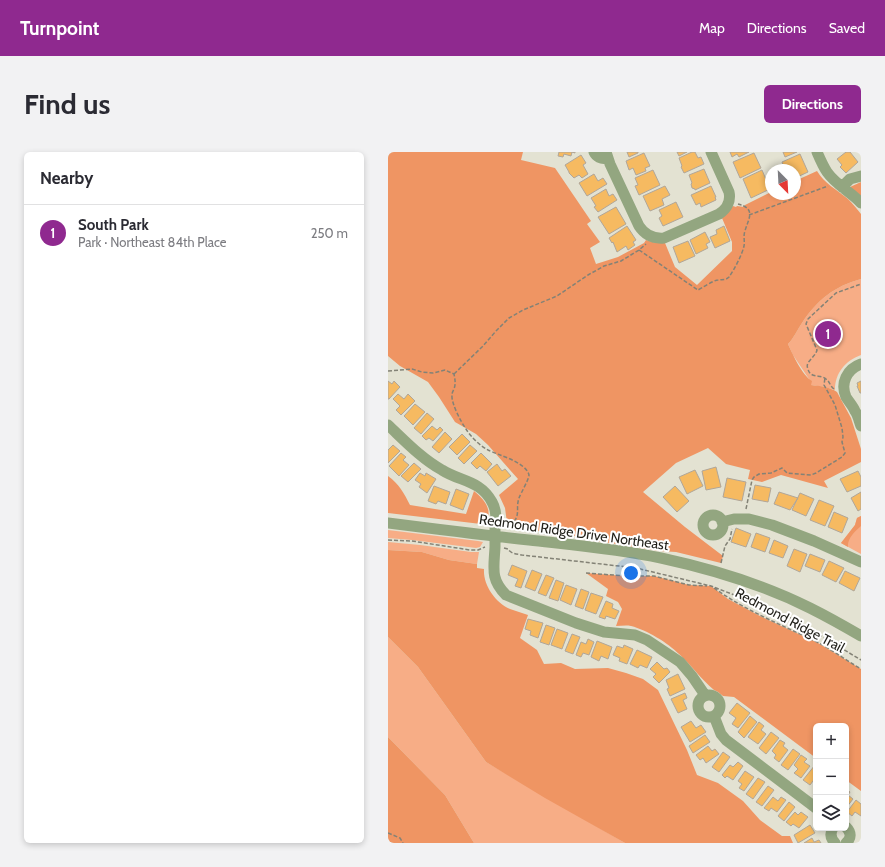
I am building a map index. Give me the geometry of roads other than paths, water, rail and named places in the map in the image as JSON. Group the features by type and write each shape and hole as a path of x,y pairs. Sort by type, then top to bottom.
{"street":[{"path":"594,152 598,157 607,156 639,226 650,239 661,239 671,235 721,213 726,207 733,203 728,187 711,152"},
{"path":"817,152 837,186 855,197 861,203"},
{"path":"837,186 850,179 861,176"},
{"path":"861,364 852,368 846,376 843,384 847,399 856,411 861,426"},
{"path":"388,425 421,455 442,471 474,484 484,490 496,510 493,570 496,582 506,595 576,623 604,632 635,635 647,640 680,662 705,695"},
{"path":"722,522 734,519 749,519 772,525 814,541 861,562"},
{"name":"Redmond Ridge Drive Northeast","path":"388,523 621,551 661,558 748,582 809,608 861,636"},
{"path":"712,694 720,701 721,704 719,712 714,716 706,716 702,714 698,708 699,700 705,695 712,694"},
{"path":"714,716 721,734 726,740 813,806"},
{"path":"846,843 850,836 849,830"},
{"path":"832,831 830,834 835,843"}],"place":[{"name":"South Park","path":"828,334"}]}
